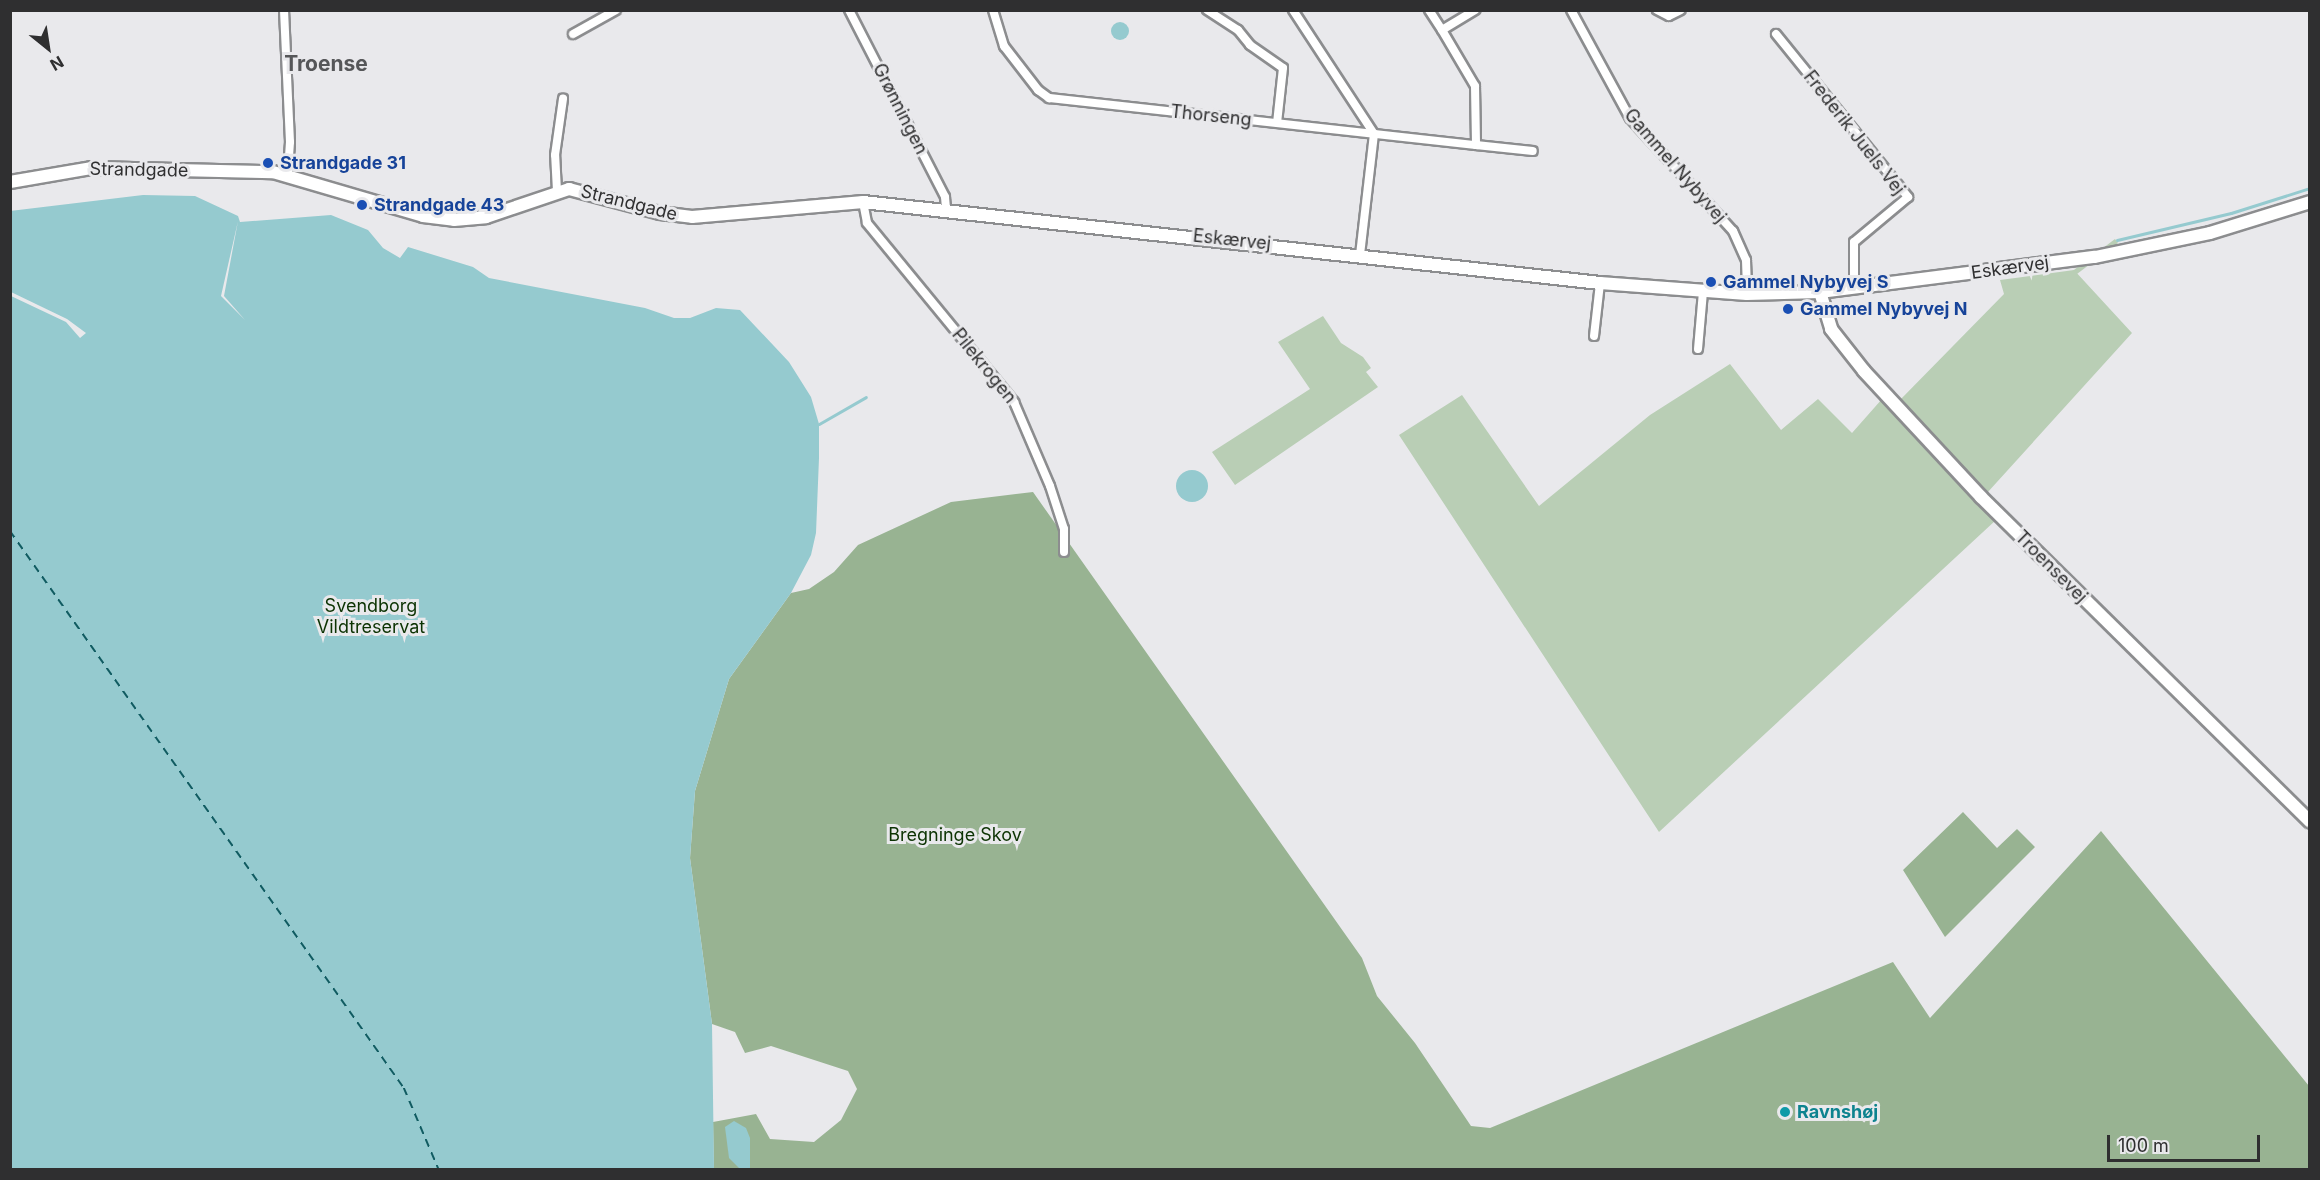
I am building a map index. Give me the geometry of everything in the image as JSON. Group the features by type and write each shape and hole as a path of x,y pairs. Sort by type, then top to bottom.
{"street":[{"path":"284,10 290,142 288,174"},
{"path":"573,34 616,10"},
{"name":"Grønningen","path":"849,10 945,197 946,209"},
{"name":"Thorseng","path":"993,10 1004,46 1038,90 1049,98 1533,151"},
{"path":"1207,10 1283,68 1277,123"},
{"path":"1293,10 1374,134 1360,255"},
{"path":"1429,10 1475,86 1476,145"},
{"path":"1442,30 1475,10"},
{"name":"Gammel Nybyvej","path":"1571,10 1630,118 1733,231 1746,260 1747,294"},
{"path":"1657,10 1669,16 1681,10"},
{"name":"Frederik Juels Vej","path":"1776,34 1908,197 1854,242 1854,288"},
{"path":"557,191 555,155 563,99"},
{"name":"Strandgade","path":"10,182 91,168 288,174 388,206 444,220 486,217 557,191 582,190 660,213 704,218 822,203 863,202"},
{"name":"Eskærvej","path":"863,202 946,209 1600,283 1747,294 1820,292 2140,249 2235,226 2310,202"},
{"name":"Pilekrogen","path":"863,202 867,223 1014,402 1050,486 1064,529 1064,552"},
{"path":"1594,336 1600,283"},
{"path":"1698,349 1703,292"},
{"name":"Troensevej","path":"1820,292 1831,329 1864,371 1981,497 2310,822"}],"green space":[{"path":"2115,239 2118,243 2068,281 2065,277"},
{"path":"2074,270 2132,333 1987,493 1900,400 2004,294 2000,280"},
{"path":"1323,316 1341,343 1363,357 1371,368 1366,372 1378,387 1235,485 1212,452 1310,389 1278,342"},
{"path":"1730,364 1781,430 1818,399 1852,433 1882,399 1996,520 1659,832 1399,435 1462,395 1539,506 1650,415"},
{"name":"Bregninge Skov","path":"1033,492 1362,958 1377,996 1415,1043 1471,1126 1490,1128 1893,962 1930,1018 2101,831 2309,1086 2309,1169 714,1169 713,1122 756,1114 770,1139 814,1142 841,1120 857,1089 848,1071 771,1046 745,1053 735,1032 712,1024 690,858 695,791 729,679 791,593 809,589 834,572 858,545 951,502"},
{"path":"1963,812 1997,848 2017,829 2035,847 1945,937 1903,870"}],"water":[{"path":"1120,22 1126,25 1129,31 1126,37 1120,40 1114,37 1111,31 1114,25"},
{"name":"Svendborg Vildtreservat","path":"143,195 195,196 238,216 240,222 331,215 368,230 383,248 400,258 408,247 473,267 489,278 645,308 674,318 690,318 716,308 740,310 789,362 811,397 819,424 819,458 816,533 811,555 791,593 729,679 695,791 690,858 712,1024 714,1169 11,1169 10,211"},
{"path":"1192,470 1204,474 1208,486 1204,498 1192,502 1180,498 1176,486 1180,474"},
{"path":"734,1121 746,1128 750,1138 750,1169 740,1169 729,1158 725,1127"}],"pier":[{"path":"238,221 224,296 245,320 221,296"},
{"path":"11,292 67,319 86,333 80,338 66,322 11,296"}],"waterway":[{"path":"2117,240 2231,213 2310,188"},
{"path":"819,424 866,397"}],"ferry route":[{"path":"10,531 404,1088 439,1170"}],"place":[{"name":"Strandgade 31","path":"268,163"},
{"name":"Strandgade 43","path":"362,205"},
{"name":"Gammel Nybyvej S","path":"1711,282"},
{"name":"Gammel Nybyvej N","path":"1788,309"},
{"name":"Ravnshøj","path":"1785,1112"}],"district":[{"name":"Troense","path":"326,64"}]}
